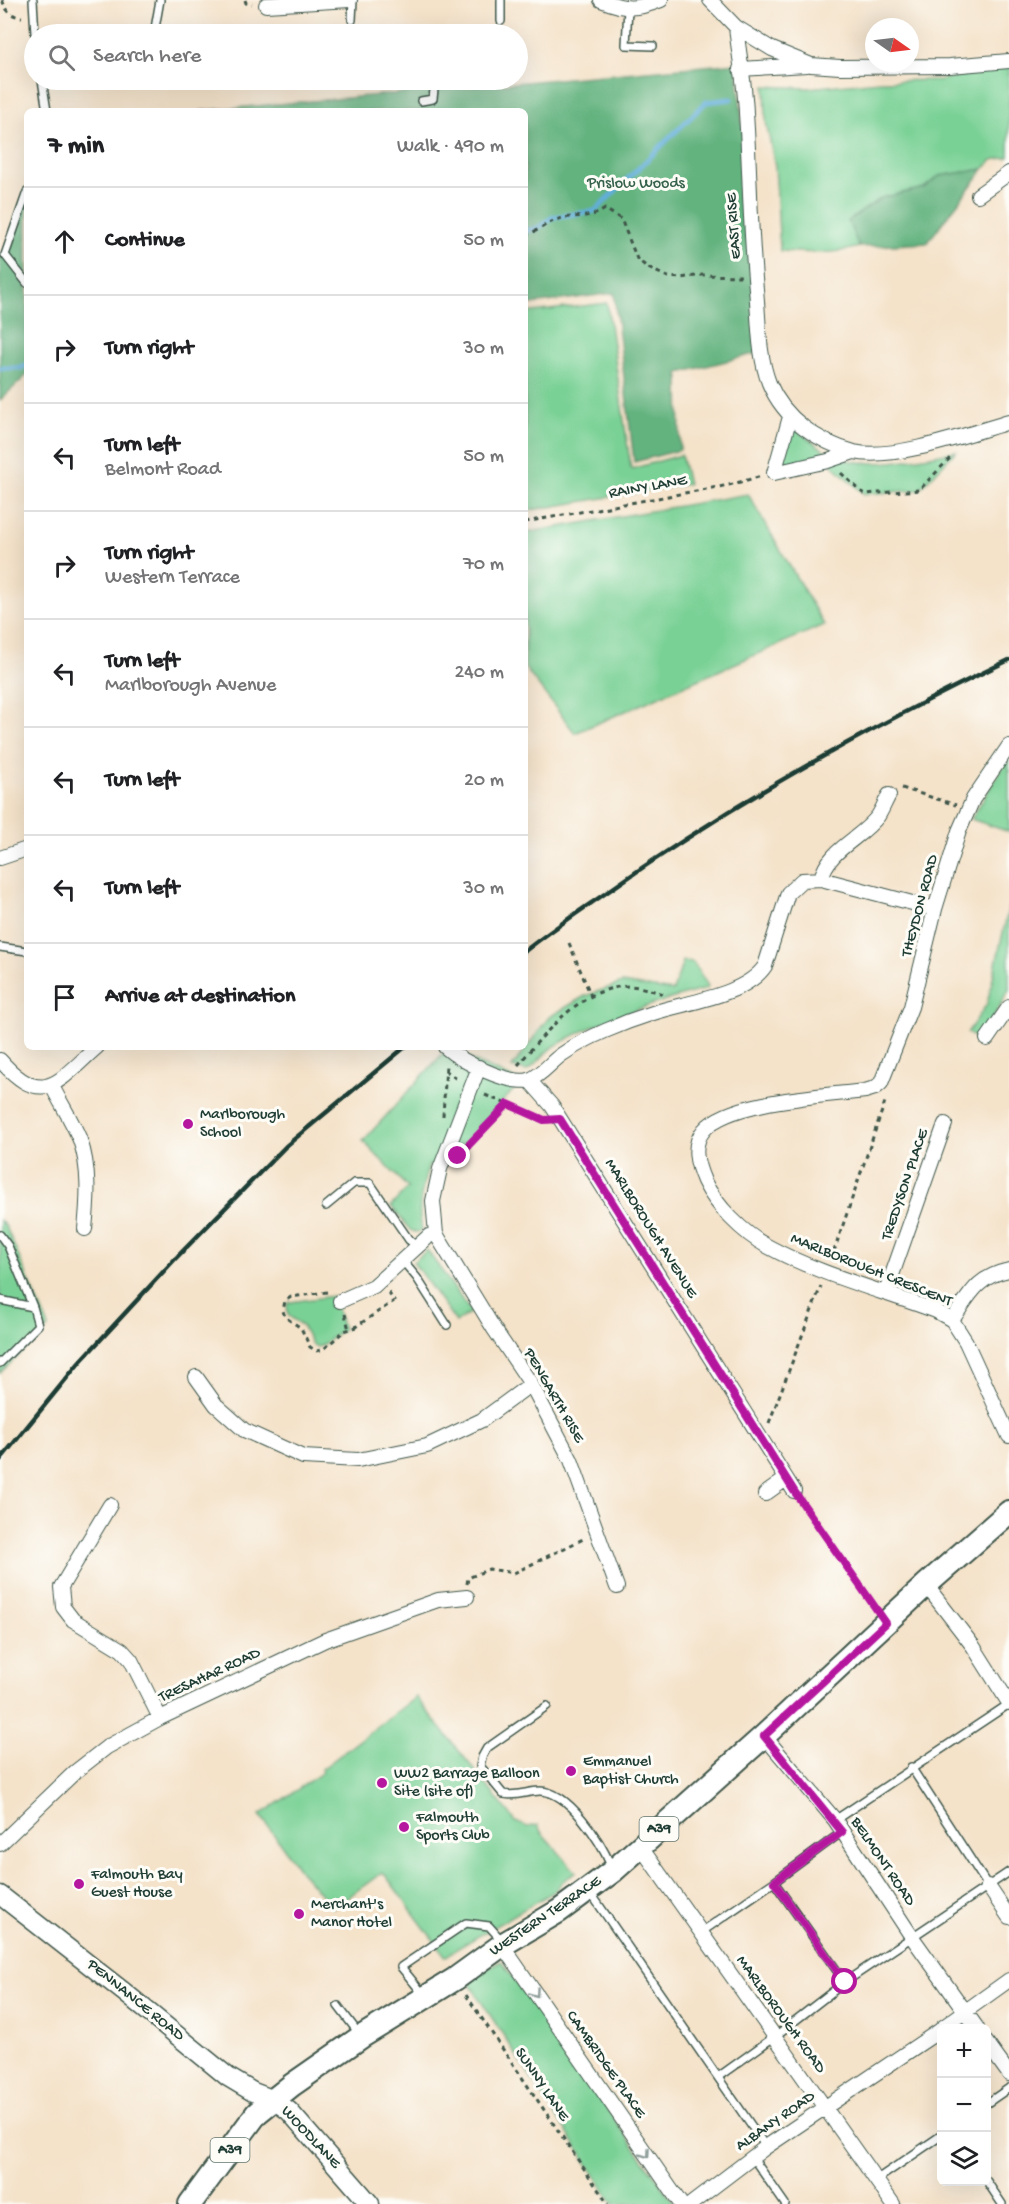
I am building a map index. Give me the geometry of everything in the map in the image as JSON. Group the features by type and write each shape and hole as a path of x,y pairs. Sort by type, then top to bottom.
{"main road":[{"name":"WESTERN TERRACE","path":"274,2100 361,2037 455,1978 503,1944 559,1911 613,1871 1009,1512"},
{"name":"A39","path":"190,2204 257,2113 274,2100"}],"street":[{"path":"266,5 351,0"},
{"path":"601,0 622,8 642,8 661,0"},
{"path":"710,0 736,27 772,49 811,65"},
{"name":"EAST RISE","path":"736,27 746,110 754,276 762,352 769,382 790,417 824,440 854,452"},
{"path":"740,69 811,65 950,66 1009,61"},
{"path":"978,195 1009,173"},
{"path":"774,472 790,417"},
{"name":"EAST RISE","path":"774,472 828,461 854,452 896,452 963,437 1009,422"},
{"name":"THEYDON ROAD","path":"881,1083 911,1007 935,909 959,831 973,799 1009,746"},
{"path":"821,879 823,870 832,858 878,816 888,795"},
{"path":"0,858 24,850"},
{"path":"448,1050 455,1056 507,1079 520,1082 538,1076 563,1054 604,1031 652,1013 743,986 765,966 788,893 802,880 821,879 935,909"},
{"path":"987,1039 1009,1006"},
{"path":"0,1060 10,1072 27,1084 40,1088 52,1086 94,1050"},
{"name":"PENGARTH RISE","path":"479,1066 440,1169 433,1201 436,1234 494,1329 531,1384 571,1460 617,1587"},
{"name":"MARLBOROUGH AVENUE","path":"529,1080 552,1106 794,1491"},
{"name":"MARLBOROUGH CRESCENT","path":"881,1083 875,1089 766,1104 728,1114 713,1122 703,1131 696,1144 698,1169 706,1185 724,1210 766,1246 827,1273 886,1292 936,1311 952,1320 975,1360 1009,1436"},
{"path":"52,1086 74,1127 85,1158 87,1202 85,1229"},
{"name":"TREDYSON PLACE","path":"886,1292 945,1124"},
{"path":"340,1301 374,1286 417,1246 429,1236 436,1234"},
{"path":"952,1320 981,1281 990,1275 1009,1270"},
{"path":"196,1377 216,1405 244,1430 303,1457 358,1460 427,1446 482,1420 531,1384"},
{"path":"765,1494 786,1479"},
{"path":"110,1505 61,1587 63,1607 73,1620 122,1650 131,1660 160,1718"},
{"path":"926,1585 973,1646 1009,1703"},
{"name":"TRESAHAR ROAD","path":"0,1844 91,1759 107,1747 160,1718 325,1640 438,1600 467,1597"},
{"name":"BELMONT ROAD","path":"764,1736 839,1826 912,1937 974,2024"},
{"name":"MARLBOROUGH ROAD","path":"640,1846 893,2204"},
{"path":"988,1886 1009,1917"},
{"name":"PENNANCE ROAD","path":"0,1895 228,2077 274,2100"},
{"name":"CAMBRIDGE PLACE","path":"503,1944 681,2204"},
{"name":"ALBANY ROAD","path":"949,2024 1009,1980"},
{"name":"ALBANY ROAD","path":"691,2204 766,2147 937,2032"},
{"path":"991,2048 1009,2074"},
{"name":"WOODLANE","path":"274,2100 289,2111 370,2204"}],"lane":[{"path":"33,0 34,24"},
{"path":"156,24 160,0"},
{"path":"351,0 352,20"},
{"path":"501,0 501,21"},
{"path":"628,8 626,45 653,46"},
{"path":"44,90 47,108"},
{"path":"421,101 433,99 434,90"},
{"path":"24,201 5,255 24,279"},
{"path":"0,947 24,951"},
{"path":"326,1206 354,1183 370,1184 410,1240 417,1246"},
{"path":"0,1235 8,1246 38,1325 0,1363"},
{"path":"402,1260 417,1278 447,1325"},
{"path":"0,1300 33,1307"},
{"path":"700,1933 774,1882 911,1767 1009,1703"},
{"path":"547,1706 487,1748 480,1766 503,1794 509,1796 540,1791 554,1793 589,1827 604,1847 613,1871"},
{"path":"911,1767 988,1886"},
{"path":"718,2077 845,1982 1009,1872"},
{"path":"774,1882 845,1982"},
{"path":"588,1890 766,2147"},
{"path":"425,1997 401,1967 440,1940 466,1923 489,1926 503,1944"},
{"path":"338,2006 361,2037"},
{"path":"991,2101 1009,2088"},
{"path":"876,2180 937,2138"},
{"path":"753,2158 785,2204"},
{"path":"991,2186 1002,2204"}],"path":[{"path":"2,0 7,11 14,16"},
{"path":"528,234 559,219 595,215 605,209 621,219 637,259 658,273 680,278 703,275 754,276"},
{"path":"828,461 864,494 919,490 956,451 963,437"},
{"name":"RAINY LANE","path":"528,521 729,485 774,472"},
{"path":"888,795 897,786 969,809"},
{"path":"568,944 591,996"},
{"path":"507,1079 549,1028 591,996 628,986 644,988 692,1002"},
{"path":"442,1125 446,1050"},
{"path":"445,1070 471,1089 544,1120 560,1119"},
{"path":"440,1169 449,1167 508,1104"},
{"path":"794,1491 886,1623"},
{"path":"468,1578 489,1569 514,1574 597,1533"},
{"name":"SUNNY LANE","path":"455,1978 608,2204"}],"green space":[{"name":"Prislow Woods","path":"737,63 762,352 679,373 680,450 634,462 614,293 528,305 528,108 234,108 435,90 528,90 528,82"},
{"path":"1009,66 1009,157 992,160 984,169 939,176 924,188 881,198 849,221 859,247 810,253 780,251 775,166 766,122 765,86 808,88 879,81 940,80"},
{"path":"984,169 927,243 859,247 848,221 881,198 924,188 939,176"},
{"path":"24,200 24,378 0,400 0,257 5,255"},
{"path":"607,303 631,469 681,455 688,484 528,511 528,313"},
{"path":"791,426 822,449 846,460 894,462 956,451 919,490 864,494 825,458 779,467"},
{"path":"748,494 824,625 575,733 528,672 528,532"},
{"path":"1007,760 1009,762 1009,832 971,819"},
{"path":"1009,906 1009,990 980,1040 967,1033 987,1004"},
{"path":"683,961 693,962 708,986 706,989 647,1006 589,1028 553,1047 526,1071 512,1067 525,1050 528,1050 528,1045 549,1017 585,996 622,983 673,991"},
{"path":"446,1050 521,1082 440,1169 429,1165 421,1197 422,1231 410,1230 391,1206 408,1188 363,1141"},
{"path":"0,1220 6,1227 49,1327 0,1373"},
{"path":"427,1250 471,1312 456,1322 413,1262"},
{"path":"333,1296 343,1329 322,1345 318,1347 312,1345 303,1327 288,1315 287,1304"},
{"name":"Falmouth Sports Club","path":"416,1697 516,1822 527,1827 538,1825 541,1832 576,1872 562,1882 555,1891 446,1957 383,1872 333,1908 300,1871 260,1815 323,1772 322,1769"},
{"path":"501,1961 675,2204 614,2204 467,1980"}],"waterway":[{"path":"528,230 538,228 553,217 595,211 706,102 731,99"},
{"path":"0,368 24,366"}],"railway":[{"path":"528,949 652,861 751,798 852,740 1009,660"},
{"path":"0,1460 79,1363 175,1259 286,1146 401,1050"}],"place":[{"name":"Marlborough School","path":"188,1124"},
{"name":"Emmanuel Baptist Church","path":"571,1771"},
{"name":"WW2 Barrage Balloon Site (site of)","path":"382,1783"},
{"name":"Falmouth Sports Club","path":"404,1827"},
{"name":"Falmouth Bay Guest House","path":"79,1884"},
{"name":"Merchant's Manor Hotel","path":"299,1914"}],"route":[{"path":"458,1156 508,1104 544,1120 560,1119 794,1491 886,1623 764,1736 835,1820 842,1832 774,1882 845,1982"}]}
